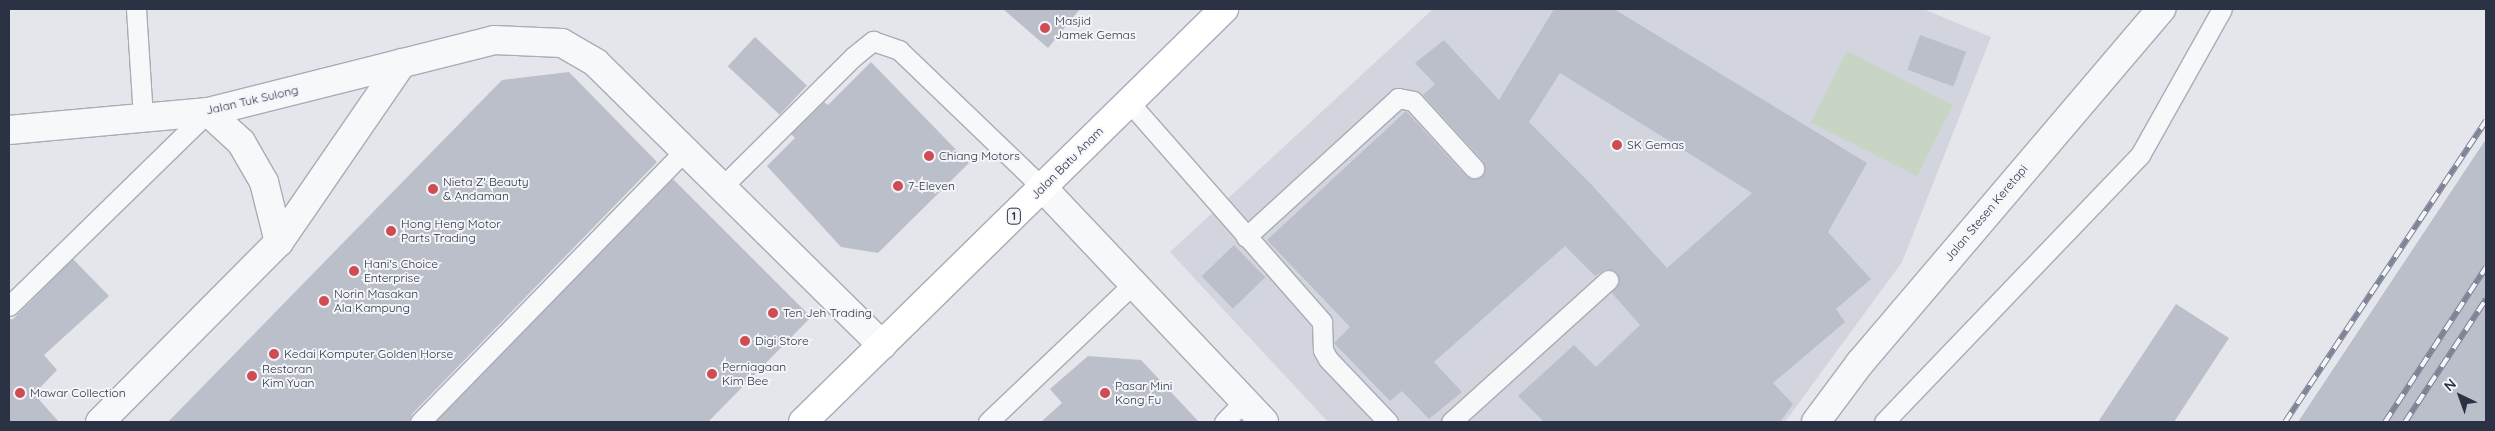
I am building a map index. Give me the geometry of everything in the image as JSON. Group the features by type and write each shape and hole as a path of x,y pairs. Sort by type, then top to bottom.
{"highway":[{"name":"Jalan Batu Anam","path":"803,422 1224,9"}],"street":[{"name":"Jalan Stesen Keretapi","path":"1816,422 1860,363 2161,9"},
{"name":"Jalan Tuk Sulong","path":"9,130 143,116 208,112 494,40 562,43 596,63 882,345"},
{"path":"100,422 279,242 402,63"},
{"path":"208,112 241,142 264,182 279,242"},
{"path":"1042,187 1264,422"}],"lane":[{"path":"136,9 143,116"},
{"path":"1884,422 2140,155 2222,9"},
{"path":"722,187 852,57 874,41 899,50 1042,187"},
{"path":"1246,237 1398,98 1413,101 1474,168"},
{"path":"1129,102 1322,322 1323,350 1328,359 1388,422"},
{"path":"9,306 208,112"},
{"path":"420,422 685,150"},
{"path":"1451,422 1608,280"},
{"path":"988,422 1134,284"},
{"path":"1224,422 1244,402"}],"shaded area":[{"name":"SK Gemas","path":"1433,9 1923,9 1991,37 1902,262 1785,422 1328,422 1170,252"}],"green space":[{"path":"1847,51 1953,105 1917,176 1811,122"}],"building":[{"name":"Masjid Jamek Gemas","path":"1003,9 1080,9 1048,48"},
{"path":"1554,9 1614,9 1867,163 1828,232 1871,279 1836,309 1845,322 1773,383 1793,404 1780,422 1544,422 1518,396 1574,345 1596,367 1640,325 1611,292 1619,283 1616,272 1606,269 1595,276 1565,246 1434,362 1462,392 1429,419 1402,391 1390,401 1334,343 1350,327 1267,240 1406,111 1466,176 1471,179 1481,177 1485,171 1483,161 1423,95 1435,84 1415,63 1444,40 1499,100","holes":["1560,73 1752,193 1667,268 1590,183 1529,122"]},
{"path":"1920,35 1966,52 1953,87 1907,70"},
{"path":"755,37 807,85 780,115 728,66"},
{"path":"871,62 969,163 878,253 841,247 767,166 795,138 791,134 824,102 828,105"},
{"path":"569,72 657,162 412,414 409,422 168,422 502,80"},
{"path":"2486,139 2486,422 2298,422"},
{"path":"673,179 811,317 708,422 435,422"},
{"path":"1234,245 1265,277 1233,309 1202,276"},
{"path":"73,259 109,296 44,355 57,370 34,394 59,422 9,422 9,317 12,320"},
{"path":"2176,304 2229,338 2174,422 2098,422"},
{"path":"1088,356 1141,360 1199,422 1041,422 1062,403 1050,389"}],"railway":[{"path":"2285,422 2486,121"},
{"path":"2385,422 2486,267"},
{"path":"2405,422 2486,299"}],"place":[{"name":"Masjid Jamek Gemas","path":"1045,28"},
{"name":"SK Gemas","path":"1617,145"},
{"name":"Chiang Motors","path":"929,156"},
{"name":"7-Eleven","path":"898,186"},
{"name":"Nieta Z' Beauty & Andaman","path":"433,189"},
{"name":"Hong Heng Motor Parts Trading","path":"391,231"},
{"name":"Hani's Choice Enterprise","path":"354,271"},
{"name":"Norin Masakan Ala Kampung","path":"324,301"},
{"name":"Ten Jeh Trading","path":"773,313"},
{"name":"Digi Store","path":"745,341"},
{"name":"Kedai Komputer Golden Horse","path":"274,354"},
{"name":"Perniagaan Kim Bee","path":"712,374"},
{"name":"Restoran Kim Yuan","path":"252,376"},
{"name":"Mawar Collection","path":"20,393"},
{"name":"Pasar Mini Kong Fu","path":"1105,393"}]}
